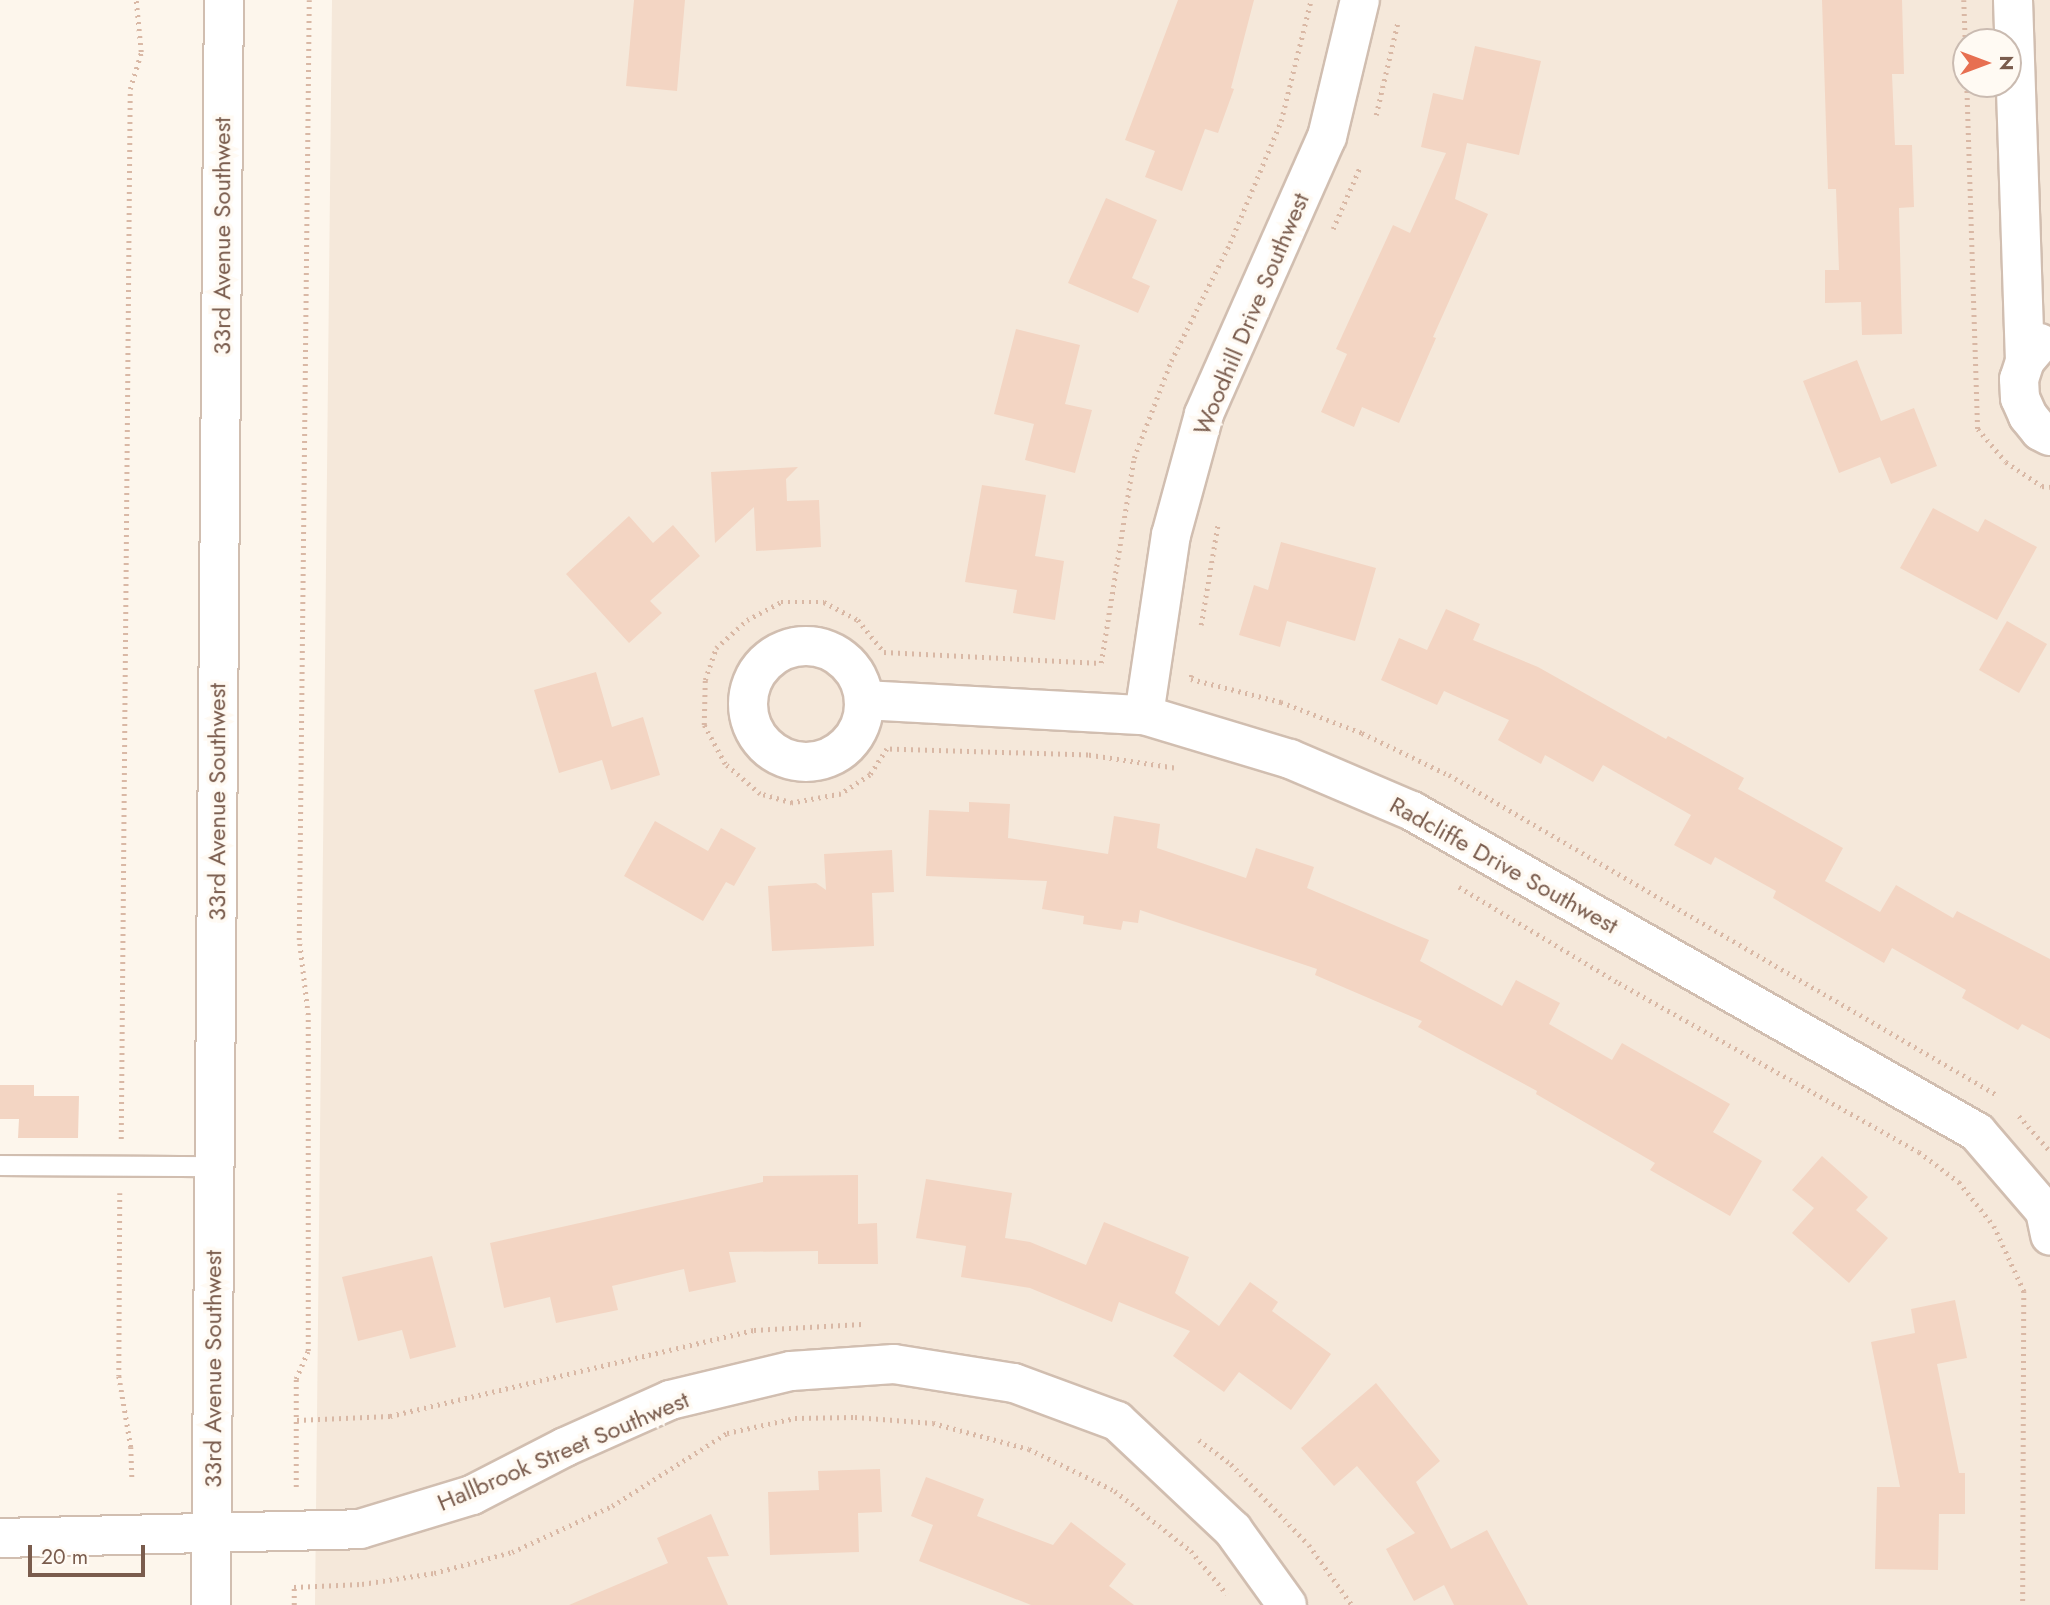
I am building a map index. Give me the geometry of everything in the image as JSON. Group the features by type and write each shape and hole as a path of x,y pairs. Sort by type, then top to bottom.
{"street":[{"name":"33rd Avenue Southwest","path":"211,1605 224,0"},
{"name":"Woodhill Drive Southwest","path":"1144,715 1171,535 1204,414 1327,136 1360,0"},
{"path":"2013,0 2037,348 2019,379 2020,398 2028,416 2040,431 2050,436"},
{"name":"Radcliffe Drive Southwest","path":"864,700 1144,715 1290,759 1412,811 1977,1132 2045,1211 2050,1235"},
{"name":"Hallbrook Street Southwest","path":"0,1538 360,1529 472,1495 565,1447 670,1400 791,1371 894,1364 1014,1383 1117,1421 1233,1530 1287,1605"}],"lane":[{"path":"0,1165 215,1166"}],"path":[{"path":"132,1478 131,1447 119,1376 130,89 141,52 136,0"},
{"path":"296,1487 296,1379 309,1351 309,1015 299,940 309,0"},
{"path":"1964,0 1965,28"},
{"path":"1376,116 1400,13"},
{"path":"1328,240 1356,180 1364,154"},
{"path":"1198,638 1219,517"},
{"path":"1194,665 1191,678 1282,702 1363,733 1449,775 1979,1083 2000,1098"},
{"path":"2017,1114 2050,1152"},
{"path":"294,1605 294,1587 362,1584 434,1573 512,1552 612,1506 727,1433 795,1418 855,1416 933,1423 1029,1449 1115,1490 1191,1550 1228,1596"}],"shaded area":[{"path":"332,0 2050,0 2050,1605 315,1605"}],"building":[{"path":"634,0 685,0 677,91 626,86"},
{"path":"1178,0 1254,0 1231,88 1234,89 1218,133 1205,129 1182,191 1145,177 1155,151 1125,140"},
{"path":"1822,0 1902,0 1904,74 1892,74 1895,145 1912,145 1914,207 1899,208 1902,334 1862,335 1861,302 1825,303 1825,270 1839,270 1836,189 1828,189"},
{"path":"1475,46 1541,61 1519,155 1467,143 1455,199 1488,214 1433,337 1436,338 1399,423 1362,407 1354,427 1321,412 1347,354 1336,349 1393,225 1410,233 1446,153 1421,147 1433,93 1463,100"},
{"path":"1106,198 1157,220 1132,278 1150,286 1138,313 1068,283"},
{"path":"1016,329 1080,345 1065,404 1092,410 1075,473 1025,460 1034,424 994,414"},
{"path":"1857,360 1881,421 1914,408 1937,466 1891,484 1880,457 1839,473 1803,381"},
{"path":"798,467 786,479 787,501 819,500 821,547 756,551 754,507 715,543 711,472"},
{"path":"982,485 1046,495 1035,556 1064,561 1055,620 1013,613 1017,590 965,582"},
{"path":"1933,508 1978,532 1985,519 2037,547 1997,620 1900,568"},
{"path":"629,516 653,543 673,525 700,556 650,601 662,613 629,643 566,574"},
{"path":"1281,542 1376,568 1355,641 1287,621 1280,647 1239,635 1254,585 1268,590"},
{"path":"1446,609 1480,624 1473,640 1538,667 1666,739 1668,736 1744,778 1738,789 1843,848 1825,881 1880,912 1896,885 1953,918 1957,911 2050,959 2050,1039 2022,1024 2018,1030 1962,998 1966,990 1892,948 1884,963 1773,898 1776,891 1715,857 1711,865 1674,845 1691,815 1603,765 1593,782 1545,755 1541,764 1498,740 1509,720 1444,691 1437,705 1381,680 1399,638 1427,650"},
{"path":"2007,621 2047,644 2019,693 1979,670"},
{"path":"596,672 612,727 643,717 660,775 611,790 602,760 559,773 534,690"},
{"path":"969,802 1010,804 1008,838 1108,854 1114,816 1160,824 1157,848 1246,878 1256,848 1314,867 1307,888 1429,940 1420,961 1502,1006 1516,980 1560,1003 1549,1024 1612,1060 1622,1043 1730,1104 1713,1132 1762,1161 1730,1216 1650,1170 1655,1163 1536,1094 1537,1091 1418,1027 1422,1021 1315,975 1317,969 1140,910 1138,923 1123,921 1121,930 1083,924 1084,916 1042,909 1047,881 926,876 929,810 969,812"},
{"path":"655,821 708,851 721,828 756,848 734,886 726,882 703,921 624,876"},
{"path":"892,850 894,892 872,893 874,946 772,951 768,886 816,883 826,890 824,854"},
{"path":"0,1085 34,1085 34,1096 79,1096 78,1138 18,1138 19,1119 0,1119"},
{"path":"1822,1156 1868,1197 1856,1210 1888,1238 1849,1283 1792,1233 1814,1208 1792,1190"},
{"path":"858,1175 858,1224 877,1223 878,1264 818,1264 818,1251 729,1252 736,1282 689,1292 684,1269 612,1286 618,1310 556,1323 550,1297 504,1308 490,1243 763,1182 763,1176"},
{"path":"926,1179 1012,1193 1005,1238 1030,1242 1086,1265 1104,1222 1189,1257 1175,1293 1219,1326 1250,1282 1278,1302 1272,1311 1331,1354 1291,1410 1239,1372 1224,1392 1173,1356 1190,1331 1119,1302 1112,1322 1030,1288 961,1277 966,1246 916,1238"},
{"path":"432,1256 456,1347 410,1359 402,1330 358,1341 342,1277"},
{"path":"1955,1300 1967,1358 1937,1364 1959,1473 1965,1473 1965,1514 1939,1514 1938,1570 1875,1569 1877,1487 1900,1487 1871,1342 1915,1333 1911,1309"},
{"path":"1376,1383 1440,1461 1416,1482 1451,1549 1487,1530 1528,1605 1454,1605 1444,1585 1414,1601 1386,1549 1415,1533 1357,1466 1334,1486 1301,1448"},
{"path":"880,1469 882,1512 858,1513 859,1552 770,1555 768,1492 819,1490 818,1471"},
{"path":"926,1477 984,1499 977,1516 1053,1545 1071,1522 1126,1564 1109,1586 1134,1605 1031,1605 919,1561 933,1525 911,1516"},
{"path":"711,1514 729,1556 707,1557 728,1605 569,1605 668,1563 657,1538"}]}
